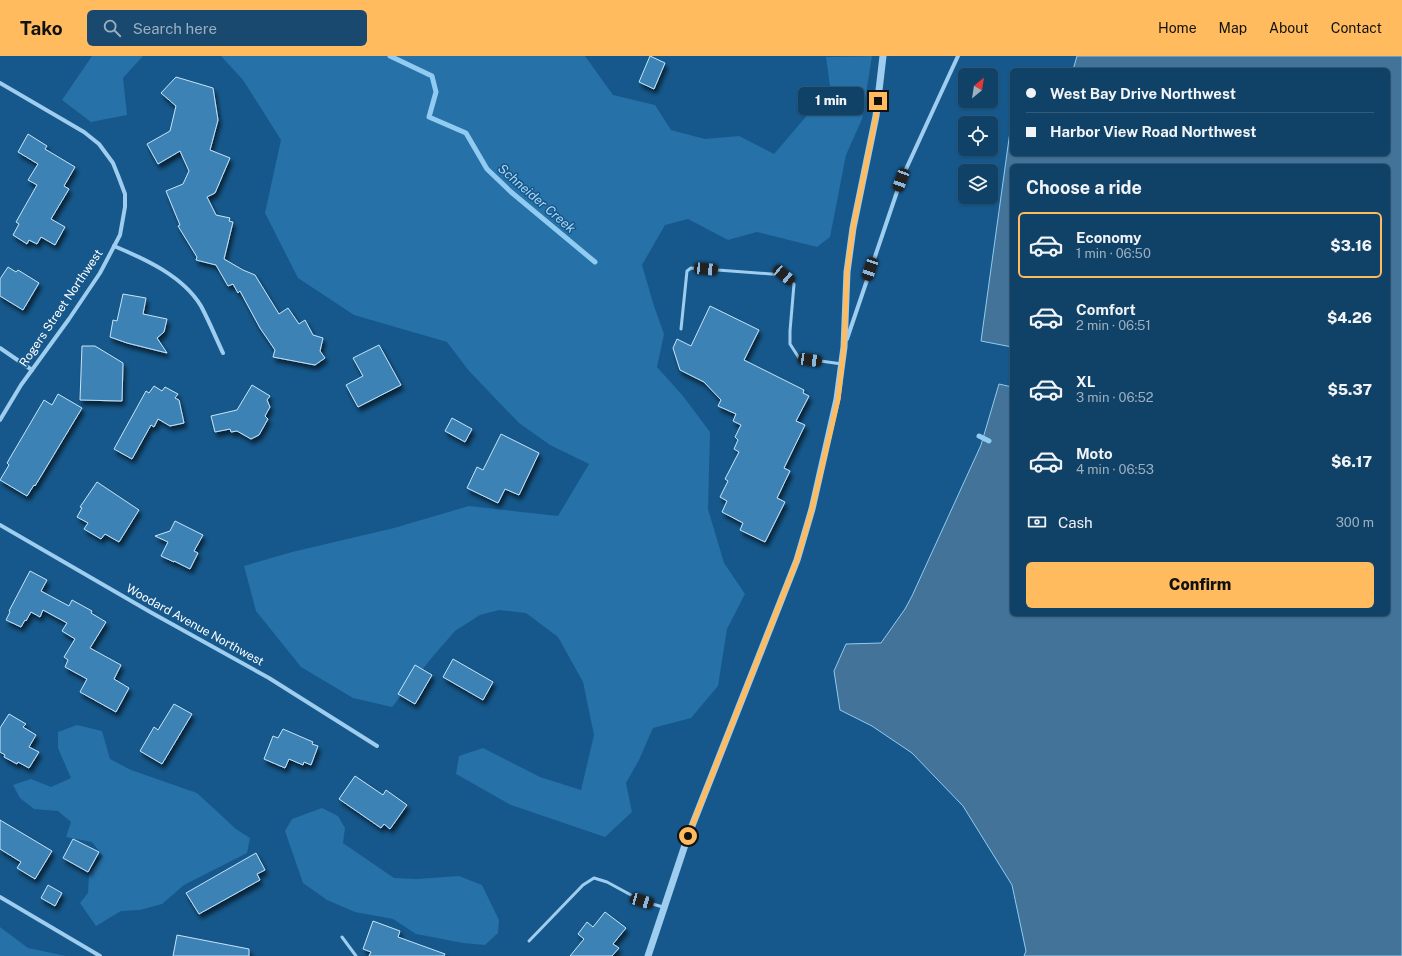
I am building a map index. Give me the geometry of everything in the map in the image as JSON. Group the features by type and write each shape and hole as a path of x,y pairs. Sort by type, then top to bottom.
{"street":[{"path":"648,956 663,907 688,836 797,560 812,509 838,399 844,347 847,272 853,228 876,116 883,56"},
{"path":"844,347 901,180 958,56"},
{"name":"Rogers Street Northwest","path":"0,84 84,132 99,144 120,178 124,194 125,207 120,235 100,273 21,385 0,420"},
{"path":"114,246 152,262 186,288 200,306 223,353"},
{"path":"0,348 32,370"},
{"name":"Woodard Avenue Northwest","path":"0,525 152,613 269,678 377,746"},
{"path":"0,897 100,956"}],"lane":[{"path":"681,329 687,271 691,268 784,275 794,284 790,344 799,358 842,364"},
{"path":"529,941 583,885 594,878 607,882 642,901 663,907"},
{"path":"342,937 356,956"}],"shaded area":[{"path":"92,56 143,56 123,78 127,115 91,122 62,100"},
{"path":"221,56 585,56 613,95 655,105 671,130 705,139 739,136 774,154 830,86 826,57 872,56 862,119 846,155 830,237 817,247 757,232 728,240 688,219 665,225 642,265 664,334 657,367 683,396 710,432 708,509 724,563 745,594 727,629 718,686 691,718 653,728 639,760 626,783 632,812 605,837 511,805 456,774 459,756 483,748 540,777 581,790 594,735 583,682 558,637 526,613 499,610 480,615 455,631 392,707 353,698 301,667 256,611 244,566 292,552 394,528 469,506 558,516 589,464 550,445 519,423 469,371 447,342 354,315 298,278 265,213 281,140 243,80"},
{"path":"1077,56 1402,56 1402,956 1024,956 1026,951 1012,885 963,806 912,753 872,726 840,710 834,671 846,644 881,643 905,609 981,445 999,384 1010,387 1010,616 1390,616 1390,164 1010,164 1010,347 981,341 1010,131 1010,156 1390,156 1390,68 1074,68"},
{"path":"77,725 102,731 110,759 131,770 197,793 236,829 250,838 247,853 184,885 162,904 140,910 121,911 96,926 80,903 88,893 89,874 103,856 92,842 66,837 71,822 58,811 34,809 20,798 13,785 31,779 51,787 71,778 58,748 58,732"},
{"path":"322,808 338,816 345,828 343,843 394,878 417,879 459,876 482,885 499,920 498,933 485,945 463,943 416,934 393,919 355,912 327,900 303,883 285,831 292,819"},
{"path":"0,927 28,948 66,956 0,956"}],"building":[{"path":"650,56 665,63 654,89 639,82"},
{"path":"176,77 213,88 218,120 210,150 230,158 215,193 207,197 216,215 230,218 229,221 233,222 224,259 255,275 279,314 288,308 299,324 305,320 313,335 323,338 320,351 325,358 315,365 273,357 275,350 260,328 240,291 238,293 233,284 228,286 216,265 196,260 197,257 178,226 180,225 166,191 183,184 189,171 180,151 158,164 147,144 170,131 176,106 161,93"},
{"path":"28,134 47,146 45,149 75,167 64,186 69,189 51,219 65,227 55,245 41,237 37,244 29,240 27,244 13,235 19,224 16,222 37,185 28,180 38,164 18,152"},
{"path":"8,267 16,272 18,270 39,283 23,310 0,296 0,279"},
{"path":"123,294 146,298 143,314 167,319 164,332 157,338 167,353 110,337 113,320 117,321"},
{"path":"710,306 759,330 744,360 804,390 803,393 809,396 796,421 805,425 784,468 790,471 777,498 785,502 765,542 740,530 743,523 722,512 727,501 720,497 728,481 725,479 739,452 734,449 738,440 735,437 741,425 733,421 736,414 718,406 721,400 704,382 680,370 673,348 677,339 691,346"},
{"path":"379,345 401,385 358,407 346,385 363,376 353,358"},
{"path":"82,346 95,346 123,363 122,401 80,400"},
{"path":"252,385 270,396 267,400 270,407 265,416 268,419 259,435 251,439 237,431 231,432 230,429 215,432 211,416 237,410"},
{"path":"154,386 162,391 165,387 178,394 175,398 179,400 184,423 170,426 158,419 154,427 151,425 132,459 114,449 146,391 149,393"},
{"path":"58,394 82,408 35,486 34,485 27,496 0,480 9,465 7,463 44,400 52,405"},
{"path":"452,418 472,429 465,442 445,431"},
{"path":"501,434 539,453 519,495 505,489 498,503 467,488 477,467 483,470"},
{"path":"97,482 139,510 119,542 105,534 101,539 84,529 88,523 77,517 82,508 80,507"},
{"path":"175,521 203,535 194,551 198,553 190,569 161,556 168,542 155,536 170,531"},
{"path":"30,571 47,580 41,591 69,606 72,600 92,611 91,613 106,622 90,648 121,665 114,679 129,688 116,712 80,692 87,679 65,667 68,660 64,657 75,639 62,631 67,623 43,610 40,617 31,612 21,627 6,620 10,612 9,611"},
{"path":"453,659 493,682 483,700 443,677"},
{"path":"415,665 432,675 415,704 398,694"},
{"path":"174,704 192,714 162,764 140,751 154,727 158,730"},
{"path":"9,714 26,724 23,727 36,735 29,747 39,752 29,768 4,757 5,755 0,752 0,728"},
{"path":"283,729 313,742 312,744 318,746 311,765 304,762 303,765 289,759 285,768 264,759 273,736 278,738"},
{"path":"355,776 383,795 386,790 407,805 390,829 384,824 381,828 339,799"},
{"path":"0,820 52,851 35,879 17,868 21,862 0,849"},
{"path":"73,839 99,852 88,872 63,858"},
{"path":"256,853 265,870 257,874 260,880 199,914 186,893"},
{"path":"48,885 62,893 55,906 41,898"},
{"path":"605,912 626,928 613,944 619,948 612,956 570,956 584,939 578,934 587,922 593,927"},
{"path":"373,921 400,931 398,937 445,954 444,956 369,956 371,952 363,949"},
{"path":"177,935 249,949 249,956 173,956"}],"waterway":[{"name":"Schneider Creek","path":"390,56 432,76 436,92 429,117 466,133 487,169 511,192 595,262"},
{"path":"979,436 989,441"}],"route":[{"path":"688,836 797,560 812,509 822,461 838,399 844,347 847,272 853,228 878,101"}]}
